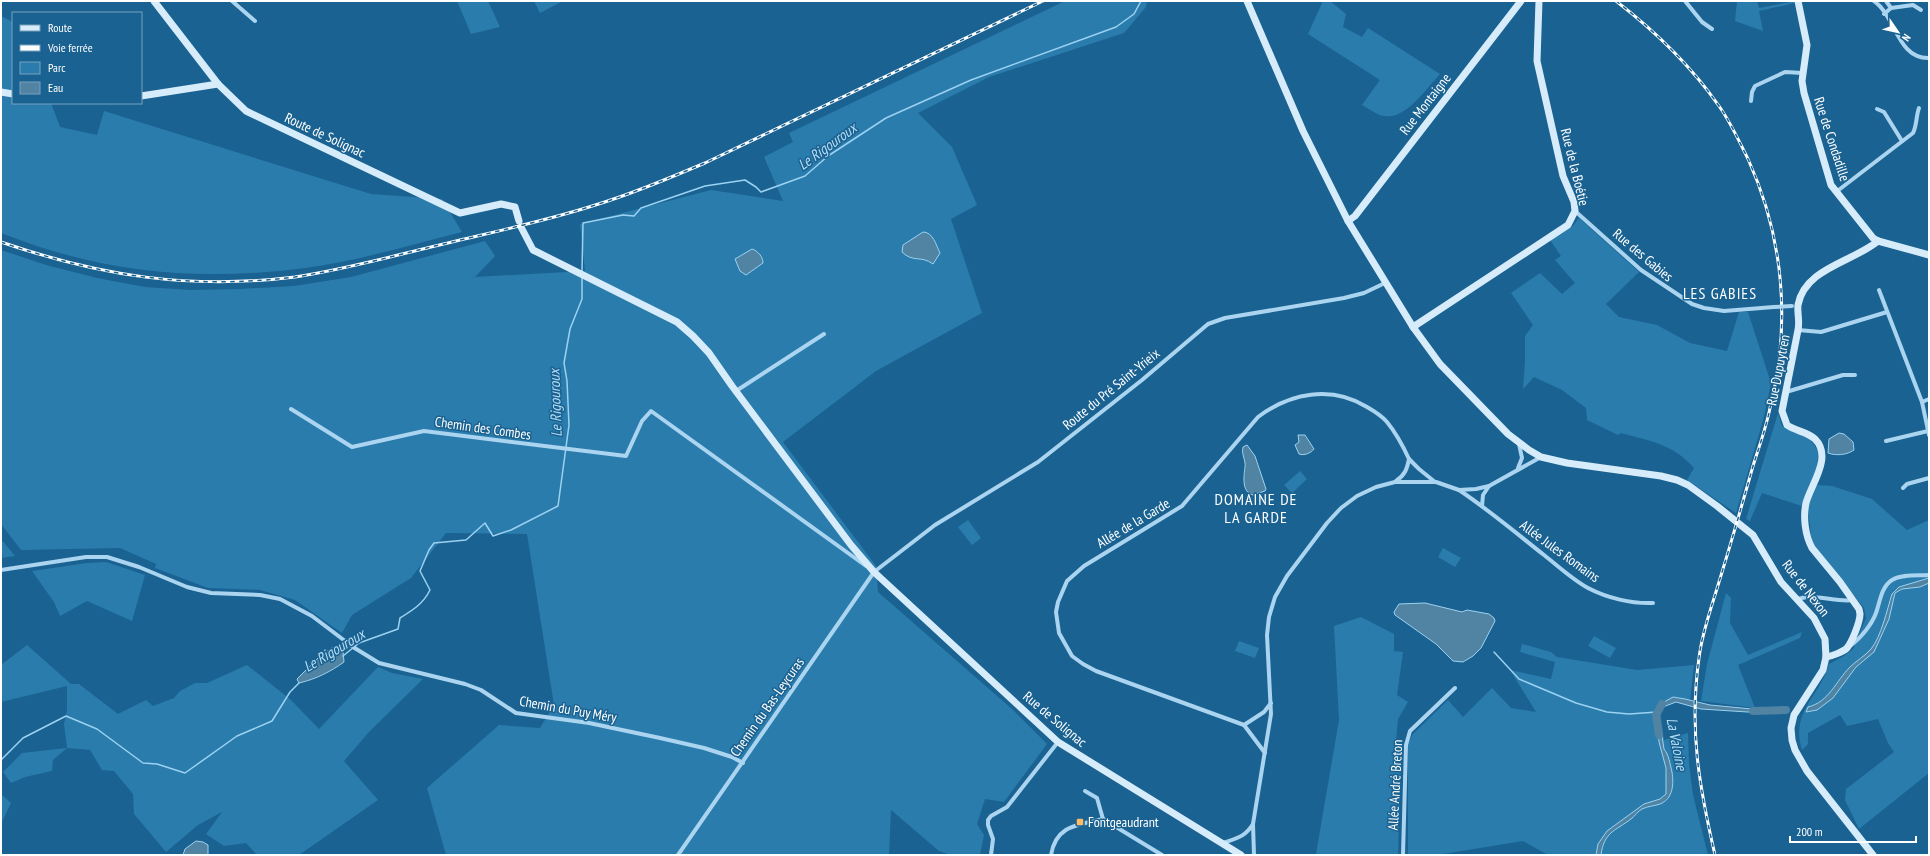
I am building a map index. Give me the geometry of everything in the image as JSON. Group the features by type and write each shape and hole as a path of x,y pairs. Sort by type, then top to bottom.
{"street":[{"name":"Route de Solignac","path":"154,1 218,84 246,111 460,213 501,204 515,207 520,224"},
{"path":"232,1 255,21"},
{"name":"Rue de Nexon","path":"1247,1 1303,131 1348,221 1413,328 1440,364 1519,444 1541,456 1567,463 1661,476 1688,485 1733,517 1753,535 1781,582 1814,618 1826,644 1826,657 1820,675 1794,715 1791,728 1792,740 1800,760 1872,855"},
{"name":"Rue Montaigne","path":"1348,221 1355,216 1521,1"},
{"name":"Rue de la Boétie","path":"1413,328 1568,225 1575,211 1574,202 1563,176 1538,61 1539,1"},
{"path":"1685,1 1702,22 1712,29"},
{"name":"Rue de Condadille","path":"1798,1 1807,45 1804,73 1804,93 1826,173 1836,192 1869,235 1878,241 1929,255"},
{"path":"1874,1 1909,52 1921,58 1929,58"},
{"path":"1886,1 1891,8"},
{"path":"1884,14 1891,8 1913,5 1921,10"},
{"path":"1751,101 1752,92 1755,86 1785,72 1804,73"},
{"path":"142,96 218,84"},
{"path":"1,92 12,94"},
{"path":"1836,192 1913,133 1916,126 1916,117 1919,108"},
{"path":"1877,109 1884,112 1902,141"},
{"name":"Rue des Gabies","path":"1575,211 1641,270 1692,304 1704,308 1724,311 1795,306"},
{"name":"Rue de Solignac","path":"520,224 533,250 677,322 710,353 736,391 851,545 874,572 1058,742 1241,855"},
{"name":"Rue Dupuytren","path":"1848,647 1860,620 1859,609 1812,548 1808,541 1806,527 1806,502 1819,473 1821,453 1814,438 1794,430 1787,425 1782,411 1800,319 1795,306 1804,291 1816,276 1868,249 1878,241"},
{"name":"Route du Pré Saint-Yrieix","path":"874,572 935,525 1038,462 1142,380 1208,324 1225,318 1344,298 1364,292 1385,282"},
{"path":"1879,290 1922,402 1929,433 1886,441"},
{"path":"1798,330 1821,332 1887,312"},
{"path":"736,391 824,334"},
{"path":"1786,392 1843,375 1855,376"},
{"name":"Allée de la Garde","path":"1244,725 1096,671 1072,656 1058,628 1056,612 1058,602 1067,581 1084,566 1182,506 1258,417 1270,408 1294,397 1329,394 1348,398 1363,404 1386,421 1409,459 1419,469 1436,482 1459,490 1489,486 1511,475 1518,468 1541,456"},
{"path":"1922,402 1929,399"},
{"name":"Chemin des Combes","path":"291,409 352,447 424,431 626,456 642,422 651,411 874,572"},
{"path":"1519,444 1522,458"},
{"path":"1518,468 1522,458 1529,450"},
{"path":"1395,482 1402,477 1407,469 1409,459"},
{"path":"1903,488 1907,484 1929,478"},
{"name":"Allée de la Garde","path":"1254,855 1253,824 1271,714 1267,635 1269,617 1275,597 1287,576 1327,523 1341,508 1357,496 1376,487 1395,482 1436,482"},
{"path":"1482,506 1483,495 1489,486"},
{"name":"Allée Jules Romains","path":"1459,490 1588,588 1623,600 1642,604 1653,603"},
{"name":"Chemin du Puy Méry","path":"1,570 86,557 107,557 139,567 187,587 211,594 260,595 280,599 292,604 312,616 355,648 379,663 471,686 481,690 516,713 589,723 660,738 704,748 732,757 742,763"},
{"name":"Chemin du Bas-Leycuras","path":"678,855 874,572"},
{"path":"1826,657 1848,647 1864,633 1876,615 1886,586 1892,580 1905,577 1929,575"},
{"path":"1797,600 1808,597 1845,602 1853,600"},
{"name":"Allée André Breton","path":"1403,855 1406,744 1410,731 1455,688"},
{"path":"1265,753 1244,725 1264,712 1271,702"},
{"path":"991,855 993,839 988,825 988,820 991,816 1007,807 1058,742"},
{"path":"1085,791 1097,798 1103,819 1162,855"},
{"path":"1052,855 1053,846 1063,831 1070,827 1103,819"},
{"path":"1222,843 1238,839 1246,834 1253,824"}],"green space":[{"path":"457,1 488,1 500,27 471,34"},
{"path":"534,1 563,1 540,13"},
{"path":"1065,1 1147,1 1146,7 1124,33 989,77 918,113 952,147 977,205 951,219 982,313 876,371 783,442 876,566 878,592 1012,709 1047,744 1004,802 985,799 977,824 984,835 980,855 951,855 939,851 891,810 889,855 446,855 427,788 499,725 540,728 554,705 527,534 446,533 411,578 352,615 342,633 295,600 260,590 208,588 155,568 156,564 120,548 21,550 1,524 1,250 46,265 97,278 145,287 190,290 294,286 351,277 485,241 495,256 475,277 585,271 580,224 711,190 783,201 764,157 793,142 789,133"},
{"path":"1323,1 1330,1 1346,14 1343,27 1362,37 1368,28 1440,74 1411,106 1397,114 1383,116 1362,105 1380,80 1308,34"},
{"path":"1737,1 1757,1 1759,8 1795,1 1795,3 1759,11 1763,31 1735,21"},
{"path":"1,16 12,22 12,104 51,104 60,127 97,135 104,111 371,194 442,199 462,232 325,265 242,274 178,273 115,266 53,251 1,233"},
{"path":"1579,218 1639,272 1606,304 1619,317 1657,325 1690,343 1727,351 1739,312 1748,312 1771,383 1764,417 1736,513 1687,480 1694,468 1686,460 1669,448 1651,441 1621,433 1618,435 1587,420 1586,408 1562,390 1534,377 1523,389 1525,336 1533,325 1511,293 1540,273 1562,294 1575,283 1555,260 1561,256 1550,240 1572,227"},
{"path":"1778,413 1782,426 1810,439 1818,451 1817,485 1832,486 1872,499 1907,530 1929,520 1929,773 1859,829 1845,800 1846,789 1894,752 1888,743 1878,719 1847,726 1840,715 1808,733 1808,744 1802,750 1799,736 1803,714 1825,676 1829,664 1853,649 1866,618 1864,608 1812,544 1808,508 1762,493 1750,521 1746,519"},
{"path":"1300,471 1307,479 1292,493 1284,485"},
{"path":"968,520 981,538 972,545 958,527"},
{"path":"1,539 15,556 1,558"},
{"path":"1443,548 1461,558 1455,567 1438,557"},
{"path":"106,562 145,575 132,621 87,601 60,616 54,602 32,571 87,563"},
{"path":"1726,593 1731,598 1730,623 1748,655 1802,632 1800,638 1738,665 1755,708 1701,701 1707,664"},
{"path":"1361,617 1394,634 1394,651 1403,652 1397,695 1408,702 1398,719 1396,742 1401,762 1398,855 1316,854 1339,720 1334,626"},
{"path":"1594,636 1616,648 1610,658 1588,646"},
{"path":"1239,641 1259,648 1255,658 1235,651"},
{"path":"1522,644 1551,652 1557,657 1637,670 1694,665 1690,701 1673,700 1660,710 1664,740 1688,733 1689,764 1693,795 1708,855 1548,855 1523,841 1437,855 1408,855 1408,743 1413,734 1448,700 1463,717 1492,688 1511,708 1536,712 1510,670 1551,679 1555,662 1520,652"},
{"path":"27,645 71,684 79,684 118,714 146,700 153,706 174,698 180,691 195,683 207,683 247,665 291,700 319,729 378,667 392,673 423,679 369,732 344,761 378,800 299,855 257,855 246,843 224,846 206,834 222,812 198,825 166,852 134,814 133,794 114,771 102,770 90,750 67,748 64,724 67,710 67,686 1,702 1,665"},
{"path":"67,748 53,760 52,771 25,777 11,783 3,772 22,753"},
{"path":"1,794 11,803 1,824"}],"water":[{"path":"923,232 932,237 940,253 933,264 929,261 910,257 902,252 903,245"},
{"path":"752,249 760,254 763,263 746,275 740,271 735,259"},
{"path":"1839,433 1844,434 1853,442 1854,450 1841,454 1828,453 1829,439"},
{"path":"1298,435 1305,435 1314,449 1309,453 1299,454 1295,445 1299,442"},
{"path":"1247,445 1255,456 1266,489 1265,491 1253,495 1249,493 1244,483 1245,464 1243,447"},
{"path":"1929,578 1929,583 1920,587 1902,589 1895,593 1889,619 1874,652 1856,667 1833,698 1817,710 1806,712 1808,707 1821,701 1827,696 1850,667 1866,654 1875,644 1881,631 1892,594 1899,587"},
{"path":"1425,603 1462,612 1467,610 1489,614 1495,621 1481,648 1473,656 1463,662 1453,661 1436,644 1395,615 1394,612 1399,604"},
{"path":"332,648 343,651 344,662 323,675 299,683 297,679 319,657"},
{"path":"1673,697 1710,705 1763,710 1763,713 1701,709 1676,702 1663,707 1659,712 1659,716 1664,749 1666,751 1672,772 1672,791 1668,799 1664,802 1641,810 1611,833 1602,847 1601,855 1596,855 1598,844 1607,831 1644,804 1660,799 1666,794 1666,768 1659,742 1657,710 1664,702"},
{"path":"196,841 203,842 208,845 208,855 183,855 185,849"}],"waterway":[{"name":"Le Rigouroux","path":"582,271 583,223 623,215 634,216 641,208 705,186 745,180 761,192 805,176 828,156 886,118 971,80 1116,27 1134,14 1141,1"},
{"name":"Le Rigouroux","path":"343,656 359,643 398,629 400,618 421,603 430,590 420,571 429,550 434,543 466,540 485,523 493,536 511,530 558,506 569,425 567,381 564,363 570,329 582,299 582,277"},
{"path":"1494,652 1519,679 1576,703 1607,712 1629,714 1657,712"},
{"name":"Le Rigouroux","path":"1,760 23,738 66,716 97,729 143,763 157,764 185,773 237,736 272,721 290,692 299,683"},
{"name":"La Valoine","path":"1659,735 1656,715 1662,704"},
{"name":"La Valoine","path":"1753,711 1786,710"}],"railway":[{"path":"1,242 74,264 146,277 182,281 256,281 315,274 354,266 555,217 604,202 648,186 705,163 1043,1"},
{"path":"1616,1 1645,24 1697,77 1719,106 1735,132 1748,159 1770,219 1780,282 1782,313 1777,376 1764,430 1702,639 1696,684 1695,733 1697,757 1704,805 1715,855"}],"place":[{"name":"Fontgeaudrant","path":"1080,822"}],"district":[{"name":"LES GABIES","path":"1720,293"},
{"name":"DOMAINE DE LA GARDE","path":"1256,508"}]}
